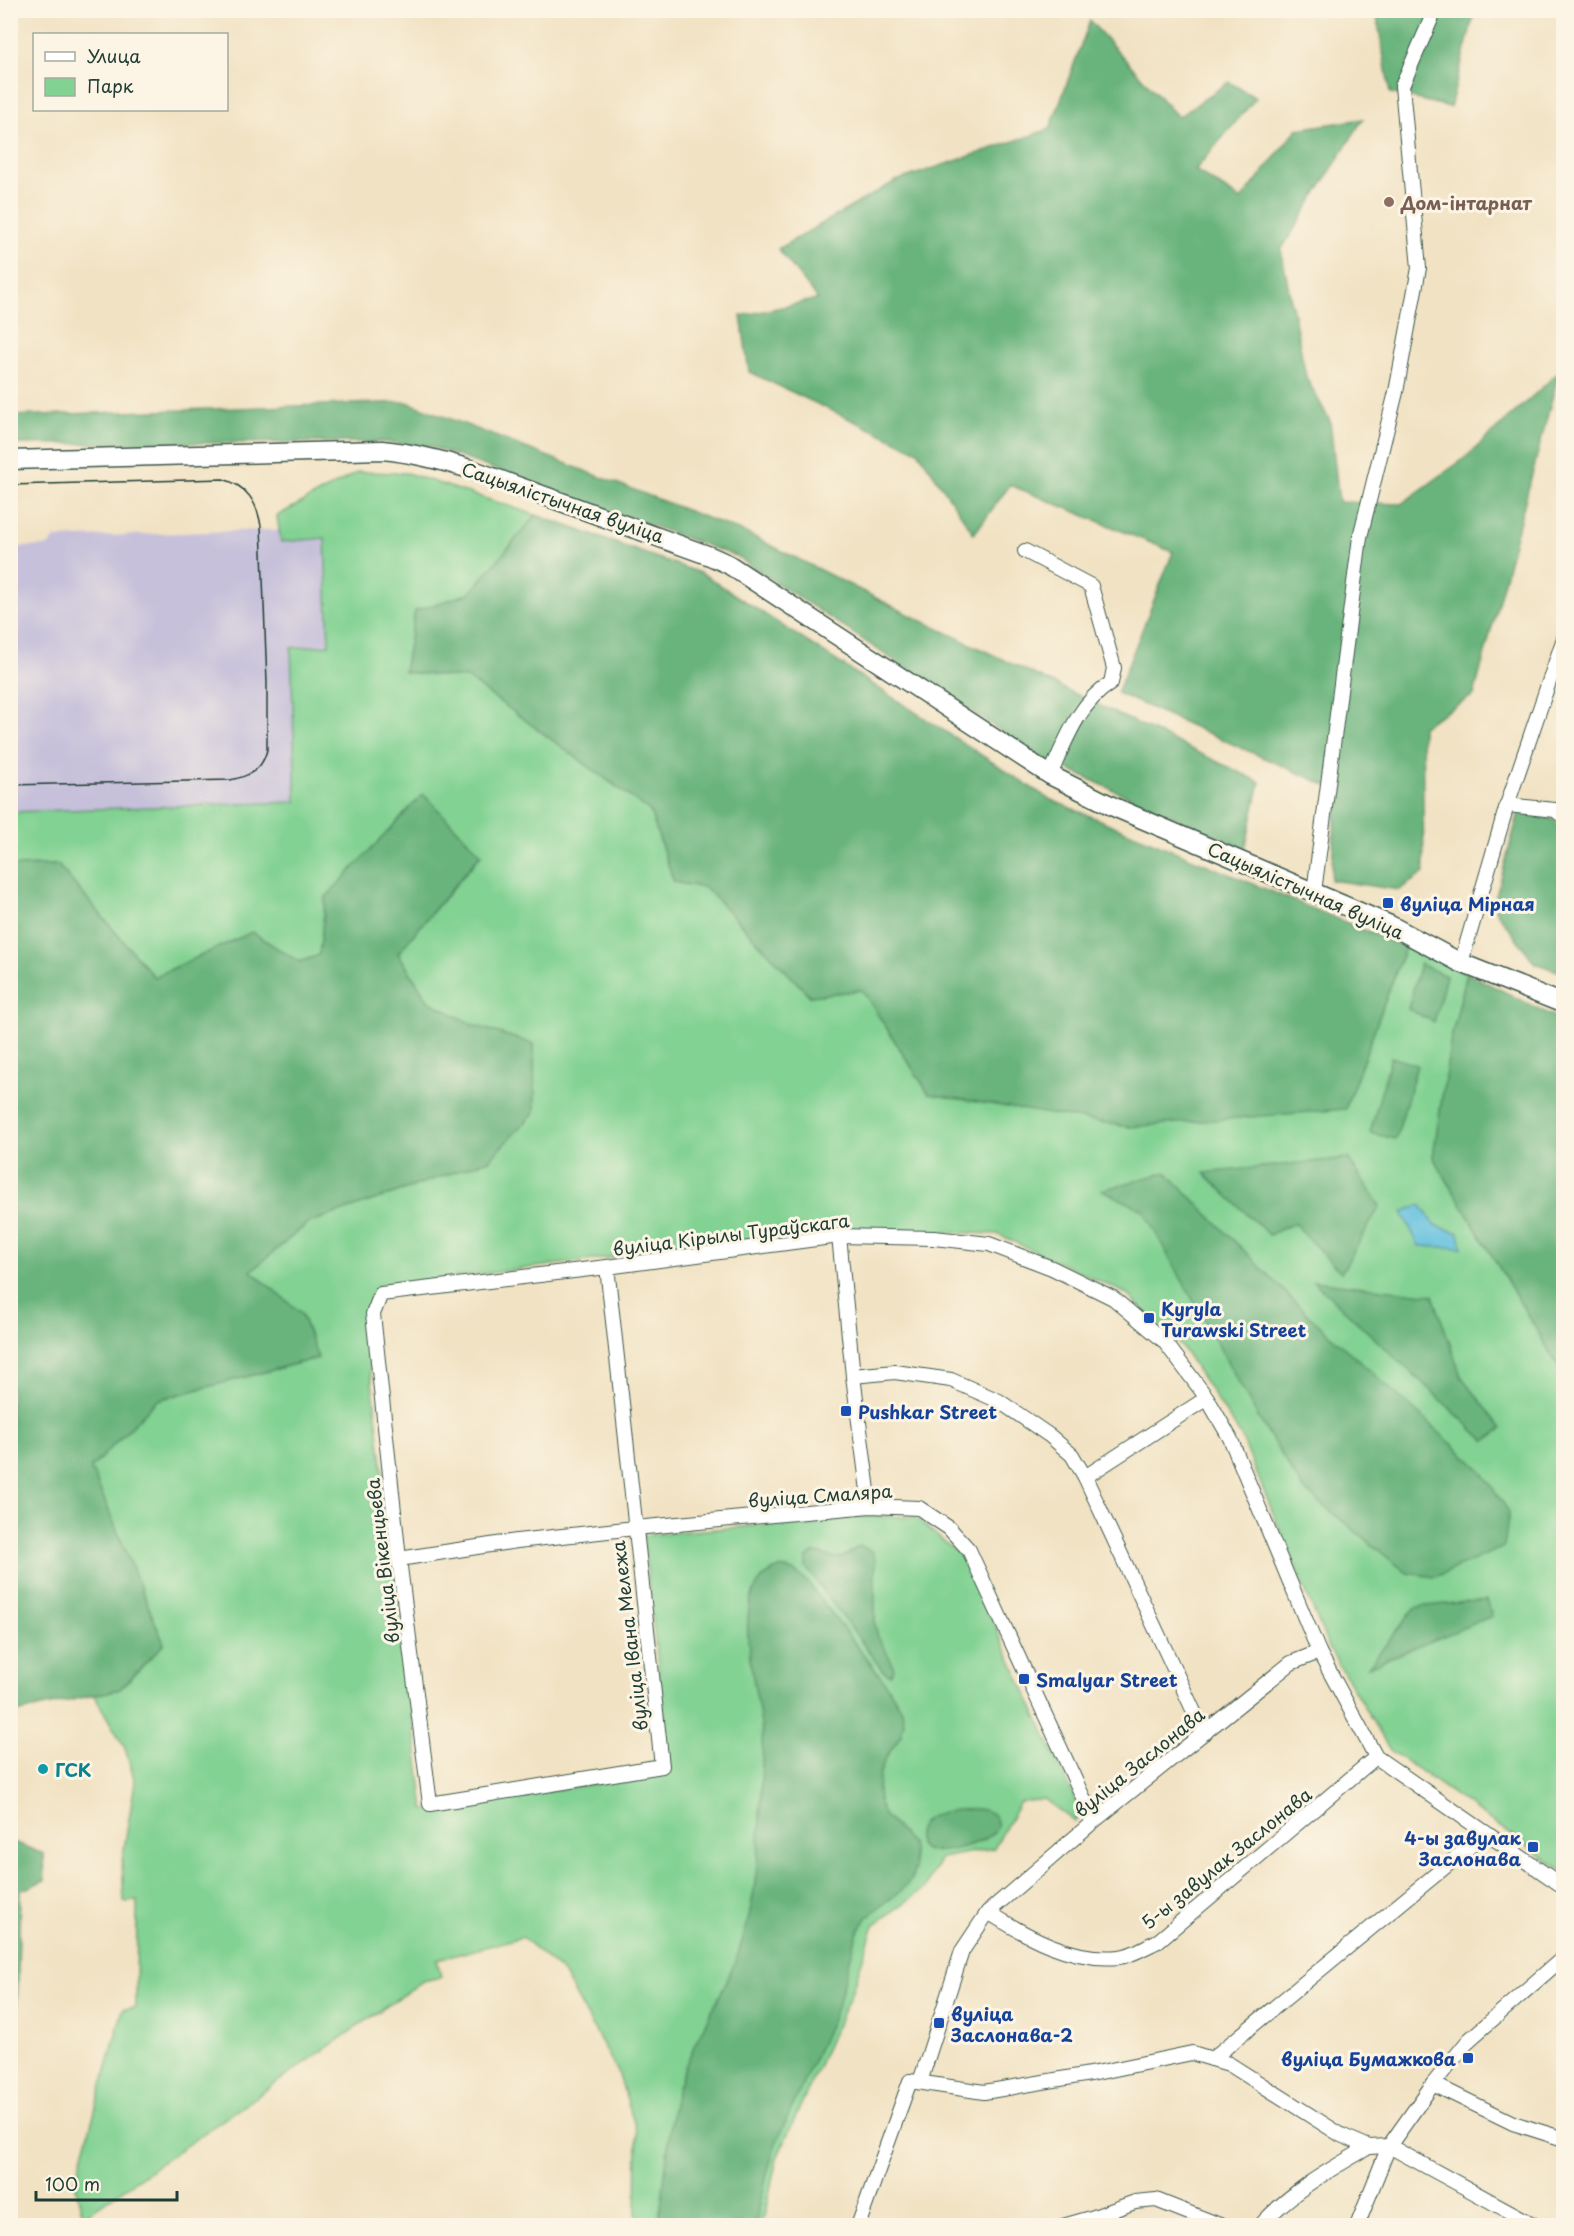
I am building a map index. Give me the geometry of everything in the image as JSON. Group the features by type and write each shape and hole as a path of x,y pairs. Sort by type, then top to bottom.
{"main road":[{"name":"Сацыялістычная вуліца","path":"10,460 382,450 445,461 668,539 728,564 1050,775 1114,807 1390,925 1461,963 1563,1004"}],"street":[{"path":"1314,892 1360,537 1396,392 1419,268 1402,86 1435,10"},
{"path":"1025,551 1091,586 1114,668 1111,683 1098,691 1081,713 1050,775"},
{"path":"1461,963 1507,805 1557,678 1563,638"},
{"path":"1507,805 1555,810 1563,818"},
{"path":"839,1236 853,1376 870,1506"},
{"name":"вуліца Кірылы Тураўскага","path":"373,1314 381,1294 839,1236 934,1238 989,1244 1052,1268 1113,1298 1164,1341 1207,1398 1230,1438 1319,1652"},
{"name":"вуліца Івана Мележа","path":"430,1804 663,1766 607,1267"},
{"name":"вуліца Вікенцьева","path":"373,1314 399,1559 430,1804"},
{"path":"853,1376 895,1372 951,1380 999,1401 1050,1436 1072,1455 1194,1713 1206,1732"},
{"path":"1084,1477 1207,1398"},
{"name":"вуліца Смаляра","path":"399,1559 517,1541 635,1528 870,1506 919,1508 949,1528 969,1550 1094,1821"},
{"path":"1319,1652 1376,1757 1563,1887"},
{"name":"вуліца Заслонава","path":"858,2226 910,2081 920,2082 962,1951 988,1912 1094,1821 1291,1663 1319,1652"},
{"name":"5-ы завулак Заслонава","path":"988,1912 1023,1934 1085,1957 1121,1958 1158,1941 1376,1757"},
{"path":"1212,2059 1486,1833"},
{"path":"1357,2226 1389,2146 1432,2084 1469,2040 1563,1957"},
{"path":"920,2082 984,2092 1096,2073 1192,2052 1229,2064 1341,2135 1369,2147 1389,2146 1536,2226"},
{"path":"1432,2084 1513,2123 1563,2139"},
{"path":"1260,2226 1274,2209 1317,2176 1369,2147"},
{"path":"1063,2226 1135,2202 1156,2200 1222,2226"}],"shaded area":[{"path":"279,530 281,541 325,538 329,645 291,648 296,802 11,812 10,547 48,546 55,538"}],"green space":[{"path":"1376,11 1475,11 1450,107 1390,93"},
{"path":"1090,21 1178,117 1229,82 1256,98 1195,170 1241,200 1297,129 1363,119 1281,250 1306,377 1330,421 1339,502 1401,504 1465,458 1559,372 1474,695 1422,726 1424,873 1399,890 1331,880 1337,790 1117,693 1173,552 1010,485 974,534 918,451 749,372 741,316 818,299 778,249 896,181 1050,129"},
{"path":"407,402 748,534 918,619 1260,782 1245,849 1042,758 736,556 432,447 381,442 11,444 10,416"},
{"path":"358,472 407,473 536,515 470,593 415,611 404,672 467,678 650,811 674,882 706,888 810,996 862,990 929,1094 1345,1109 1405,947 1467,973 1451,1039 1433,1157 1563,1374 1563,1871 1390,1750 1330,1650 1241,1436 1182,1347 1127,1294 997,1234 840,1229 377,1287 364,1315 424,1810 670,1772 643,1535 870,1516 915,1517 964,1559 1082,1814 1074,1821 1044,1799 1020,1802 994,1848 941,1858 925,1888 874,1925 850,1996 777,2158 762,2225 636,2225 637,2132 618,2072 563,1973 522,1937 437,1960 441,1977 423,1981 83,2217 75,2183 123,2009 136,2008 137,1901 124,1902 122,1861 135,1782 125,1748 94,1695 120,1689 164,1644 91,1468 157,1400 318,1358 301,1313 251,1271 308,1223 489,1160 534,1045 473,1025 428,1001 398,953 481,855 326,896 319,956 298,962 252,932 154,977 58,865 11,866 10,812 296,802 291,648 329,645 325,538 281,542 277,516"},
{"path":"536,515 703,574 1049,799 1405,947 1345,1109 1129,1127 929,1094 862,990 810,996 706,888 674,882 650,811 467,678 404,672 415,611 470,593"},
{"path":"423,794 481,854 398,953 428,1001 473,1025 534,1044 535,1112 489,1160 308,1223 251,1271 301,1313 318,1358 157,1400 91,1468 164,1644 120,1689 11,1714 11,866 58,865 154,977 252,932 299,962 319,955 326,897"},
{"path":"1519,812 1553,819 1563,829 1563,973 1535,963 1493,907"},
{"path":"1420,964 1446,976 1434,1022 1408,1009"},
{"path":"1467,973 1563,1021 1564,1273 1558,1281 1563,1291 1563,1374 1433,1157 1451,1039"},
{"path":"1391,1057 1417,1065 1396,1139 1370,1133"},
{"path":"1348,1158 1380,1206 1341,1273 1294,1223 1269,1235 1204,1173"},
{"path":"1166,1172 1309,1316 1481,1470 1509,1512 1504,1547 1435,1577 1407,1573 1303,1489 1258,1417 1143,1210 1102,1190"},
{"path":"1313,1281 1433,1295 1461,1376 1502,1429 1485,1441"},
{"path":"860,1546 872,1551 875,1558 875,1625 878,1637 893,1664 894,1669 890,1675 883,1671 806,1567 806,1559 812,1553 838,1558"},
{"path":"780,1568 796,1572 808,1583 884,1681 902,1710 904,1722 901,1735 885,1759 880,1773 878,1791 880,1806 885,1816 912,1844 915,1868 911,1880 902,1890 868,1916 857,1934 837,2008 776,2143 755,2225 657,2225 661,2209 670,2124 677,2091 690,2056 738,1954 754,1892 759,1849 763,1747 750,1662 748,1614 753,1594 763,1578"},
{"path":"1487,1600 1492,1616 1368,1667 1416,1607"},
{"path":"979,1809 991,1813 997,1820 996,1830 986,1838 963,1847 942,1851 925,1850 920,1846 918,1833 927,1819 953,1810"},
{"path":"11,1841 44,1854 45,1880 20,1891 17,2012 11,2020"}],"water":[{"path":"1420,1205 1435,1225 1459,1233 1462,1248 1419,1246 1402,1212"}],"tram line":[{"path":"10,485 223,479 245,491 254,502 261,526 267,683 267,750 262,763 254,771 244,776 230,780 10,785"}],"place":[{"name":"Дом-інтарнат","path":"1389,202"},
{"name":"вуліца Мірная","path":"1388,903"},
{"name":"Kyryla Turawski Street","path":"1149,1318"},
{"name":"Pushkar Street","path":"846,1411"},
{"name":"Smalyar Street","path":"1024,1679"},
{"name":"ГСК","path":"43,1769"},
{"name":"4-ы завулак Заслонава","path":"1533,1847"},
{"name":"вуліца Заслонава-2","path":"939,2023"},
{"name":"вуліца Бумажкова","path":"1468,2058"}]}
